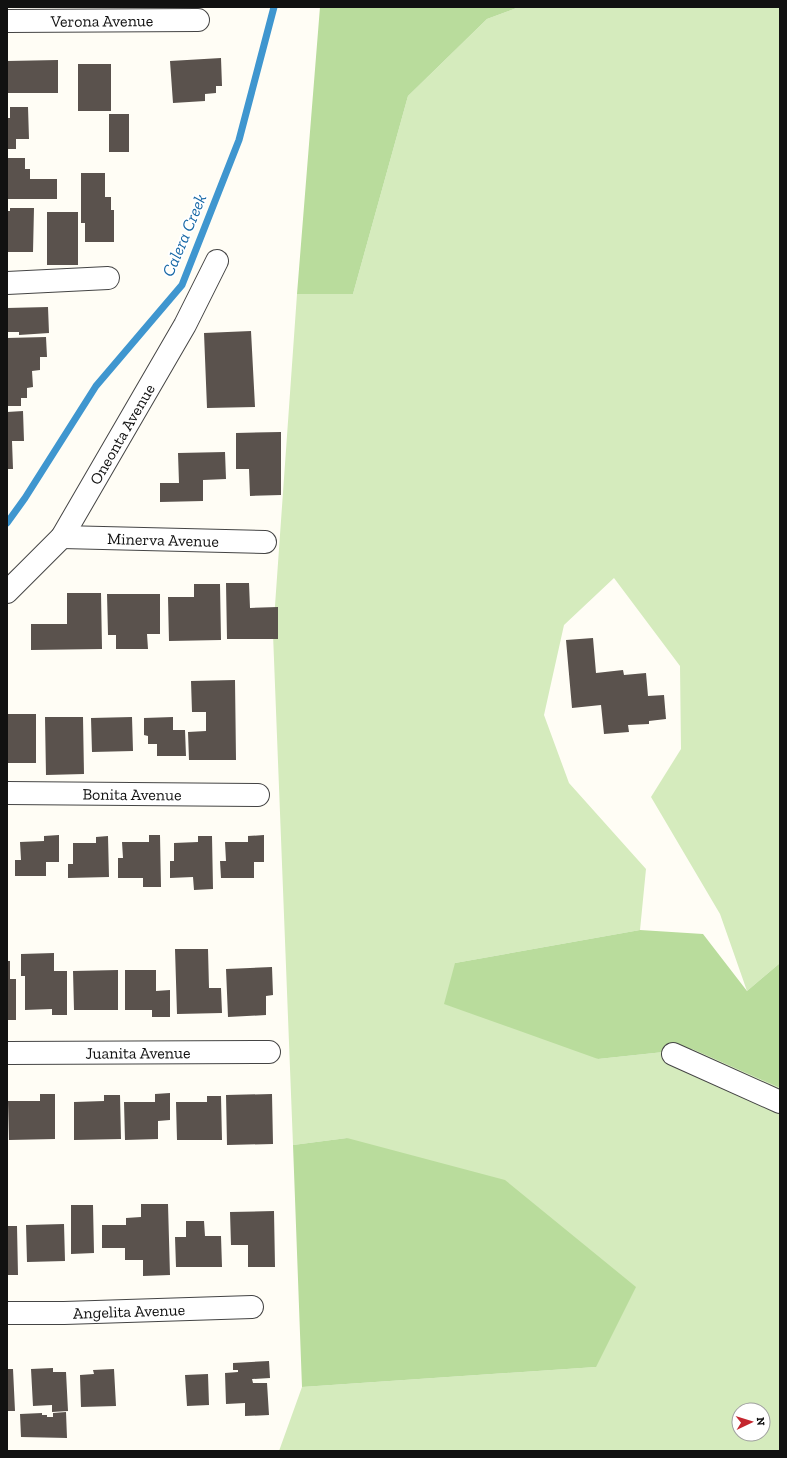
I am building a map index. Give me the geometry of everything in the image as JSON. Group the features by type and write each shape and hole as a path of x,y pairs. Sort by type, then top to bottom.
{"street":[{"name":"Verona Avenue","path":"7,21 198,20"},
{"name":"Oneonta Avenue","path":"7,592 62,537 185,325 217,261"},
{"path":"7,283 108,278"},
{"name":"Minerva Avenue","path":"62,537 265,542"},
{"name":"Bonita Avenue","path":"7,793 258,795"},
{"name":"Juanita Avenue","path":"7,1053 269,1052"},
{"path":"673,1054 780,1102"},
{"name":"Angelita Avenue","path":"7,1313 64,1313 252,1307"}],"green space":[{"path":"320,7 519,7 487,19 408,96 353,294 297,294"},
{"path":"519,7 780,7 780,963 747,991 720,914 651,797 681,749 680,666 614,578 564,625 544,715 569,783 646,869 640,930 455,963 598,1059 692,1049 780,1088 780,1451 279,1451 302,1387 596,1367 347,1138 293,1145 273,634 297,294 353,294 408,96 487,19"},
{"path":"640,930 703,934 747,991 780,963 780,1088 692,1049 598,1059 444,1004 455,963"},
{"path":"347,1138 505,1180 636,1287 596,1367 302,1387 293,1145"}],"building":[{"path":"221,58 222,86 216,86 216,93 205,94 205,101 173,103 170,61"},
{"path":"58,60 58,93 7,93 7,61"},
{"path":"78,64 111,64 111,111 78,111"},
{"path":"10,107 28,107 29,139 16,139 16,149 7,149 7,118 10,118"},
{"path":"109,114 129,114 129,152 109,152"},
{"path":"7,158 25,158 25,169 30,169 30,179 57,179 57,199 7,199"},
{"path":"81,173 105,173 105,197 111,197 111,210 114,210 114,242 85,242 85,223 81,223"},
{"path":"10,208 34,208 33,252 7,252 7,211 10,211"},
{"path":"47,212 78,212 78,265 47,265"},
{"path":"48,307 49,333 19,335 19,332 7,332 7,308"},
{"path":"251,331 255,407 207,408 204,333"},
{"path":"46,337 47,357 40,357 40,370 32,371 33,387 27,388 27,398 21,398 21,406 7,406 7,338"},
{"path":"23,411 24,441 12,441 13,469 7,469 7,412"},
{"path":"281,432 281,495 250,496 249,469 236,469 236,433"},
{"path":"225,452 226,479 203,480 203,501 160,502 160,483 179,483 178,453"},
{"path":"226,583 249,583 250,608 278,607 278,639 227,639"},
{"path":"194,584 220,584 221,640 169,641 168,597 194,597"},
{"path":"67,593 101,593 102,649 31,650 31,624 67,624"},
{"path":"107,594 160,594 160,634 147,634 148,649 116,649 116,635 108,635"},
{"path":"593,638 596,673 623,670 624,675 646,673 648,696 664,695 666,719 649,721 649,724 628,725 629,732 604,734 601,705 572,708 566,640"},
{"path":"235,680 236,760 189,760 188,732 206,731 206,712 192,712 191,681"},
{"path":"7,714 36,714 36,763 7,763"},
{"path":"45,717 83,717 84,774 46,775"},
{"path":"132,717 133,751 92,752 91,718"},
{"path":"173,717 173,730 185,730 186,756 157,756 157,744 148,744 148,736 144,735 144,718"},
{"path":"59,835 59,862 46,862 46,876 15,876 15,860 21,860 20,842 44,841 44,836"},
{"path":"149,835 160,835 161,887 143,887 143,878 118,878 118,858 123,858 122,842 149,842"},
{"path":"264,835 264,862 254,862 254,878 221,878 220,861 226,861 225,842 248,842 248,836"},
{"path":"108,836 109,877 68,878 68,864 73,864 73,843 96,843 96,837"},
{"path":"198,836 212,836 213,889 194,890 193,877 170,878 170,861 174,861 174,843 198,842"},
{"path":"175,949 208,949 209,988 221,988 222,1013 177,1014"},
{"path":"54,953 54,971 67,971 67,1015 52,1015 52,1009 25,1010 25,976 21,976 21,954"},
{"path":"7,961 10,961 10,979 16,979 16,1020 7,1020"},
{"path":"272,967 273,995 266,996 266,1015 228,1017 226,969"},
{"path":"118,970 118,1010 74,1010 73,971"},
{"path":"125,970 156,970 156,991 170,990 170,1017 152,1017 152,1010 125,1010"},
{"path":"170,1093 170,1120 158,1121 158,1139 125,1140 124,1102 155,1102 155,1094"},
{"path":"40,1094 55,1094 55,1139 9,1140 8,1101 40,1101"},
{"path":"272,1094 273,1144 227,1145 226,1095"},
{"path":"104,1095 120,1095 121,1139 74,1140 74,1102 104,1101"},
{"path":"207,1096 221,1096 222,1140 177,1140 176,1102 207,1102"},
{"path":"141,1204 168,1204 170,1275 143,1276 143,1260 125,1260 125,1248 102,1248 102,1225 126,1225 126,1218 141,1217"},
{"path":"71,1205 93,1205 94,1253 71,1254"},
{"path":"274,1211 275,1267 248,1267 248,1245 231,1245 230,1212"},
{"path":"186,1221 204,1221 205,1236 221,1236 222,1267 176,1267 175,1237 186,1237"},
{"path":"64,1224 65,1261 27,1262 26,1225"},
{"path":"7,1226 17,1226 18,1275 7,1275"},
{"path":"269,1361 270,1378 252,1379 253,1383 267,1383 269,1415 245,1416 245,1403 226,1404 225,1373 238,1372 238,1370 233,1370 233,1363"},
{"path":"53,1368 53,1372 66,1372 68,1411 52,1412 52,1405 33,1406 31,1369"},
{"path":"7,1369 13,1369 15,1411 7,1411"},
{"path":"114,1369 116,1406 81,1407 80,1375 94,1374 93,1370"},
{"path":"208,1374 209,1405 187,1406 185,1375"},
{"path":"66,1412 67,1438 21,1437 20,1414 42,1413 42,1415 47,1415 47,1417 53,1417 53,1413"}],"waterway":[{"name":"Calera Creek","path":"7,523 25,498 96,386 182,285 239,140 274,7"}]}
